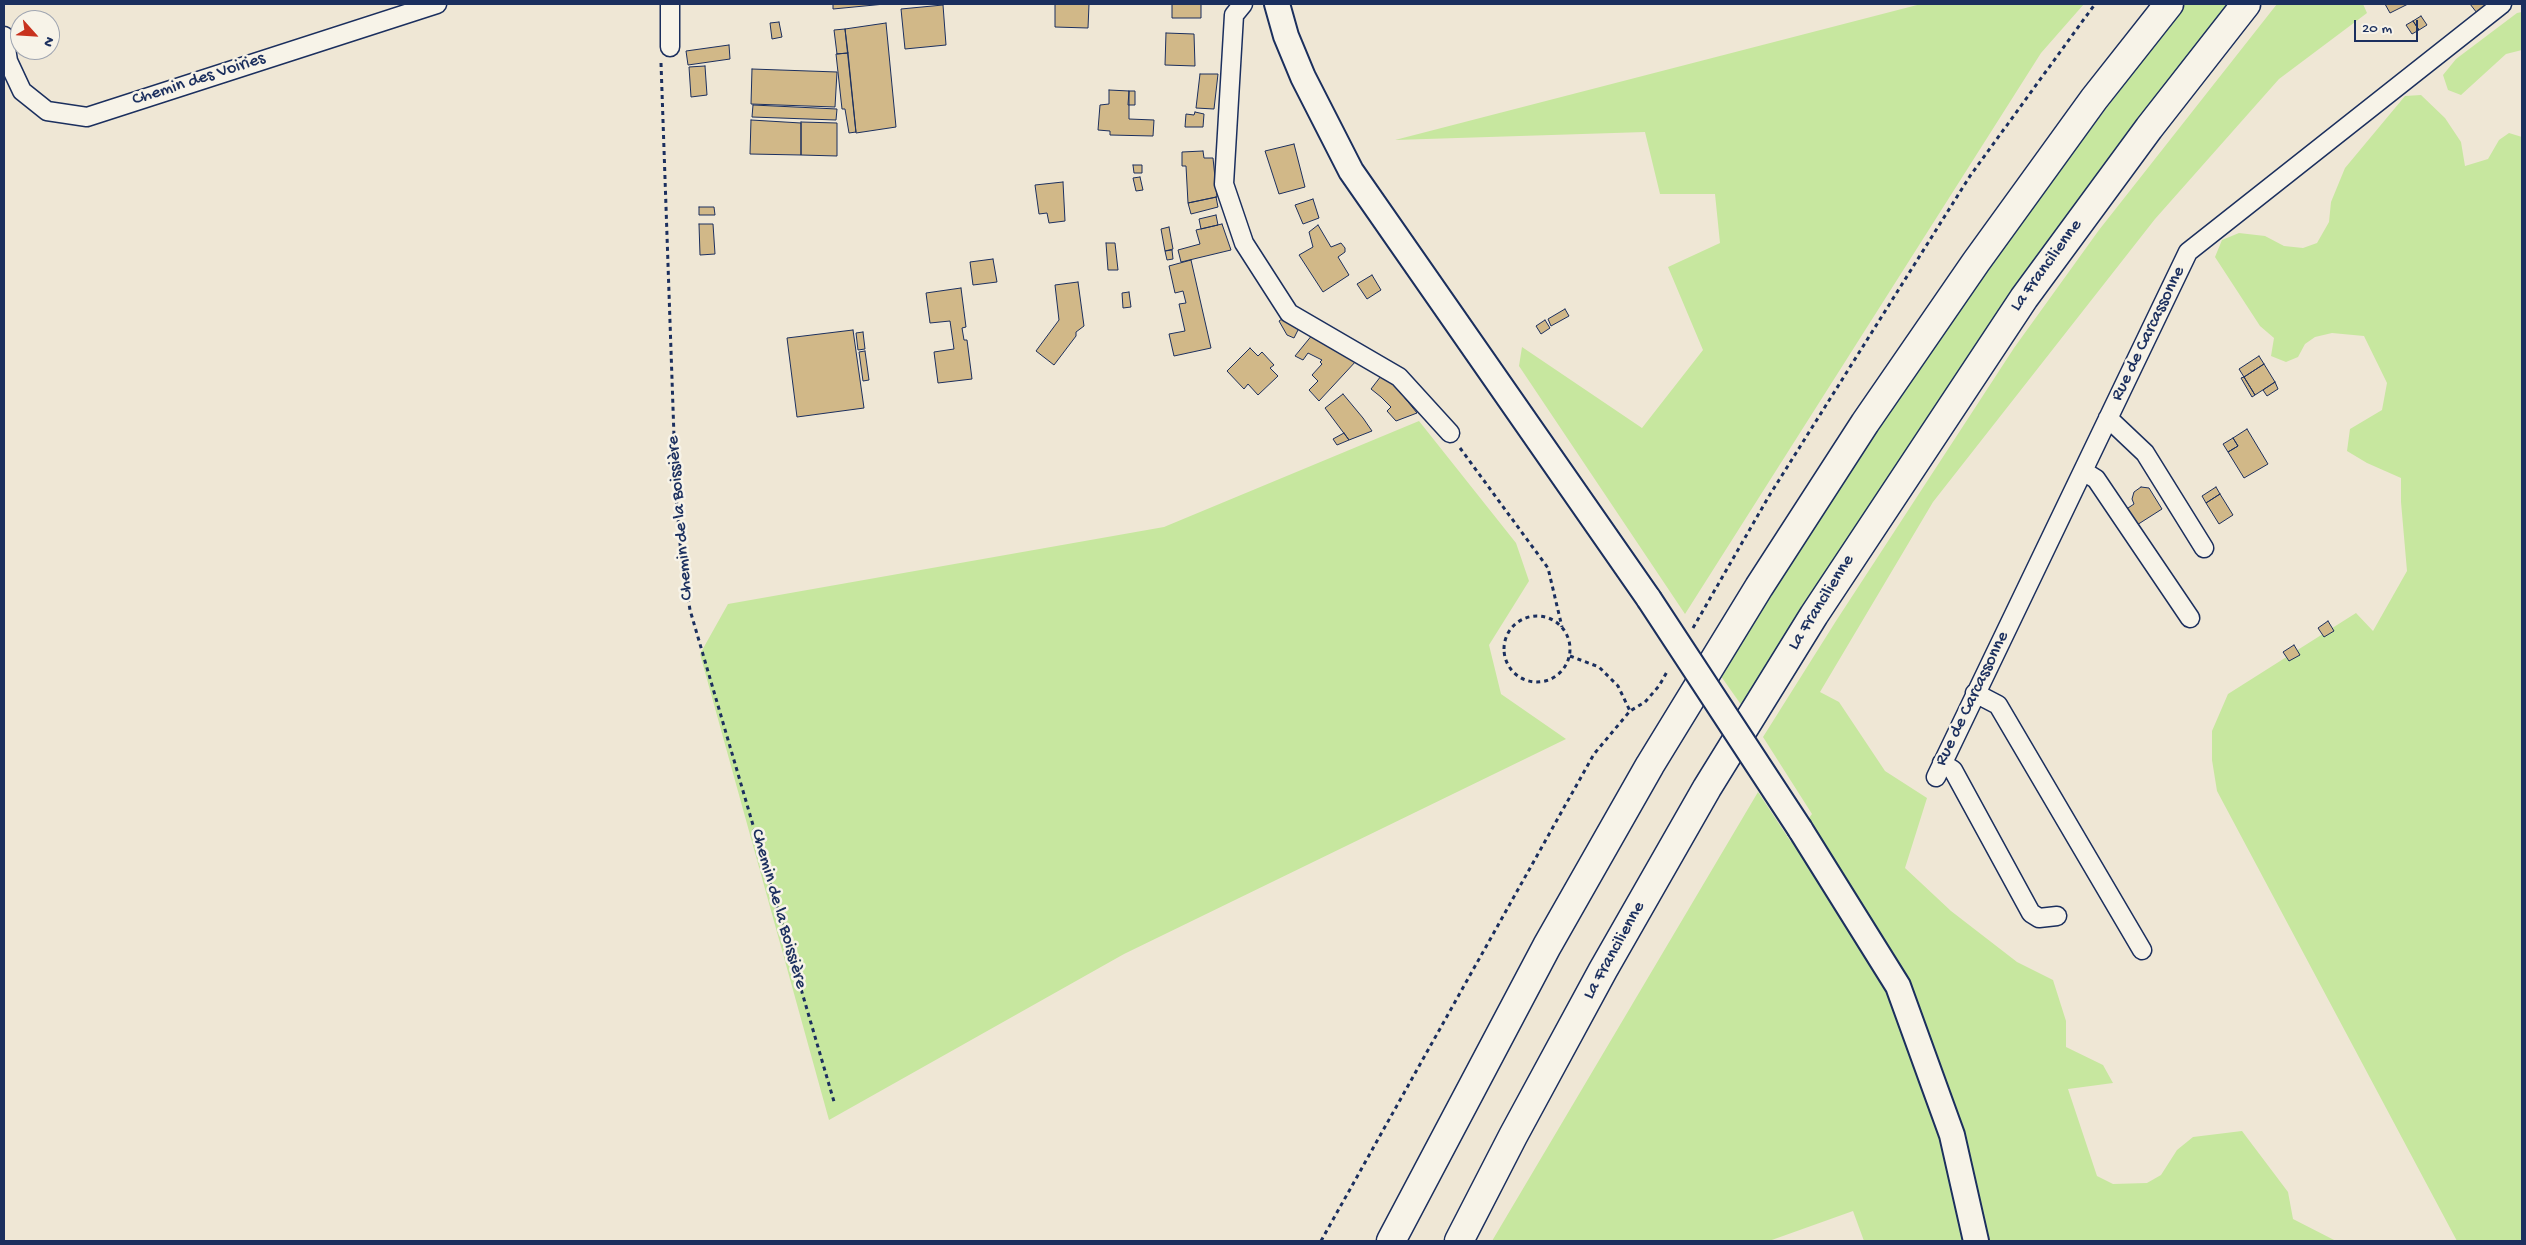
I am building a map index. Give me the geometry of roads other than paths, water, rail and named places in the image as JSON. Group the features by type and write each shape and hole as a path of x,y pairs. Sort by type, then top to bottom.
{"highway":[{"path":"1391,1241 1547,946 1650,765 1759,587 1865,422 1976,262 2094,99 2169,4"},
{"name":"La Francilienne","path":"1459,1241 1603,970 1708,788 1814,615 2024,298 2149,128 2246,4"}],"street":[{"name":"Chemin des Voiries","path":"4,36 8,61 22,91 47,111 87,116 437,4"},
{"path":"670,4 670,47"},
{"path":"1243,4 1234,15 1224,184 1244,243 1289,313 1400,377 1450,434"},
{"path":"1277,4 1286,36 1303,78 1351,170 1648,598 1800,829 1898,986 1952,1135 1976,1241"},
{"name":"Rue de Carcassonne","path":"2057,916 2039,918 2031,913 1953,770 1939,770 2188,252 2502,4"},
{"path":"2108,418 2144,453 2204,548"},
{"path":"2083,471 2096,479 2190,618"},
{"path":"1975,693 1998,705 2142,950"}]}
